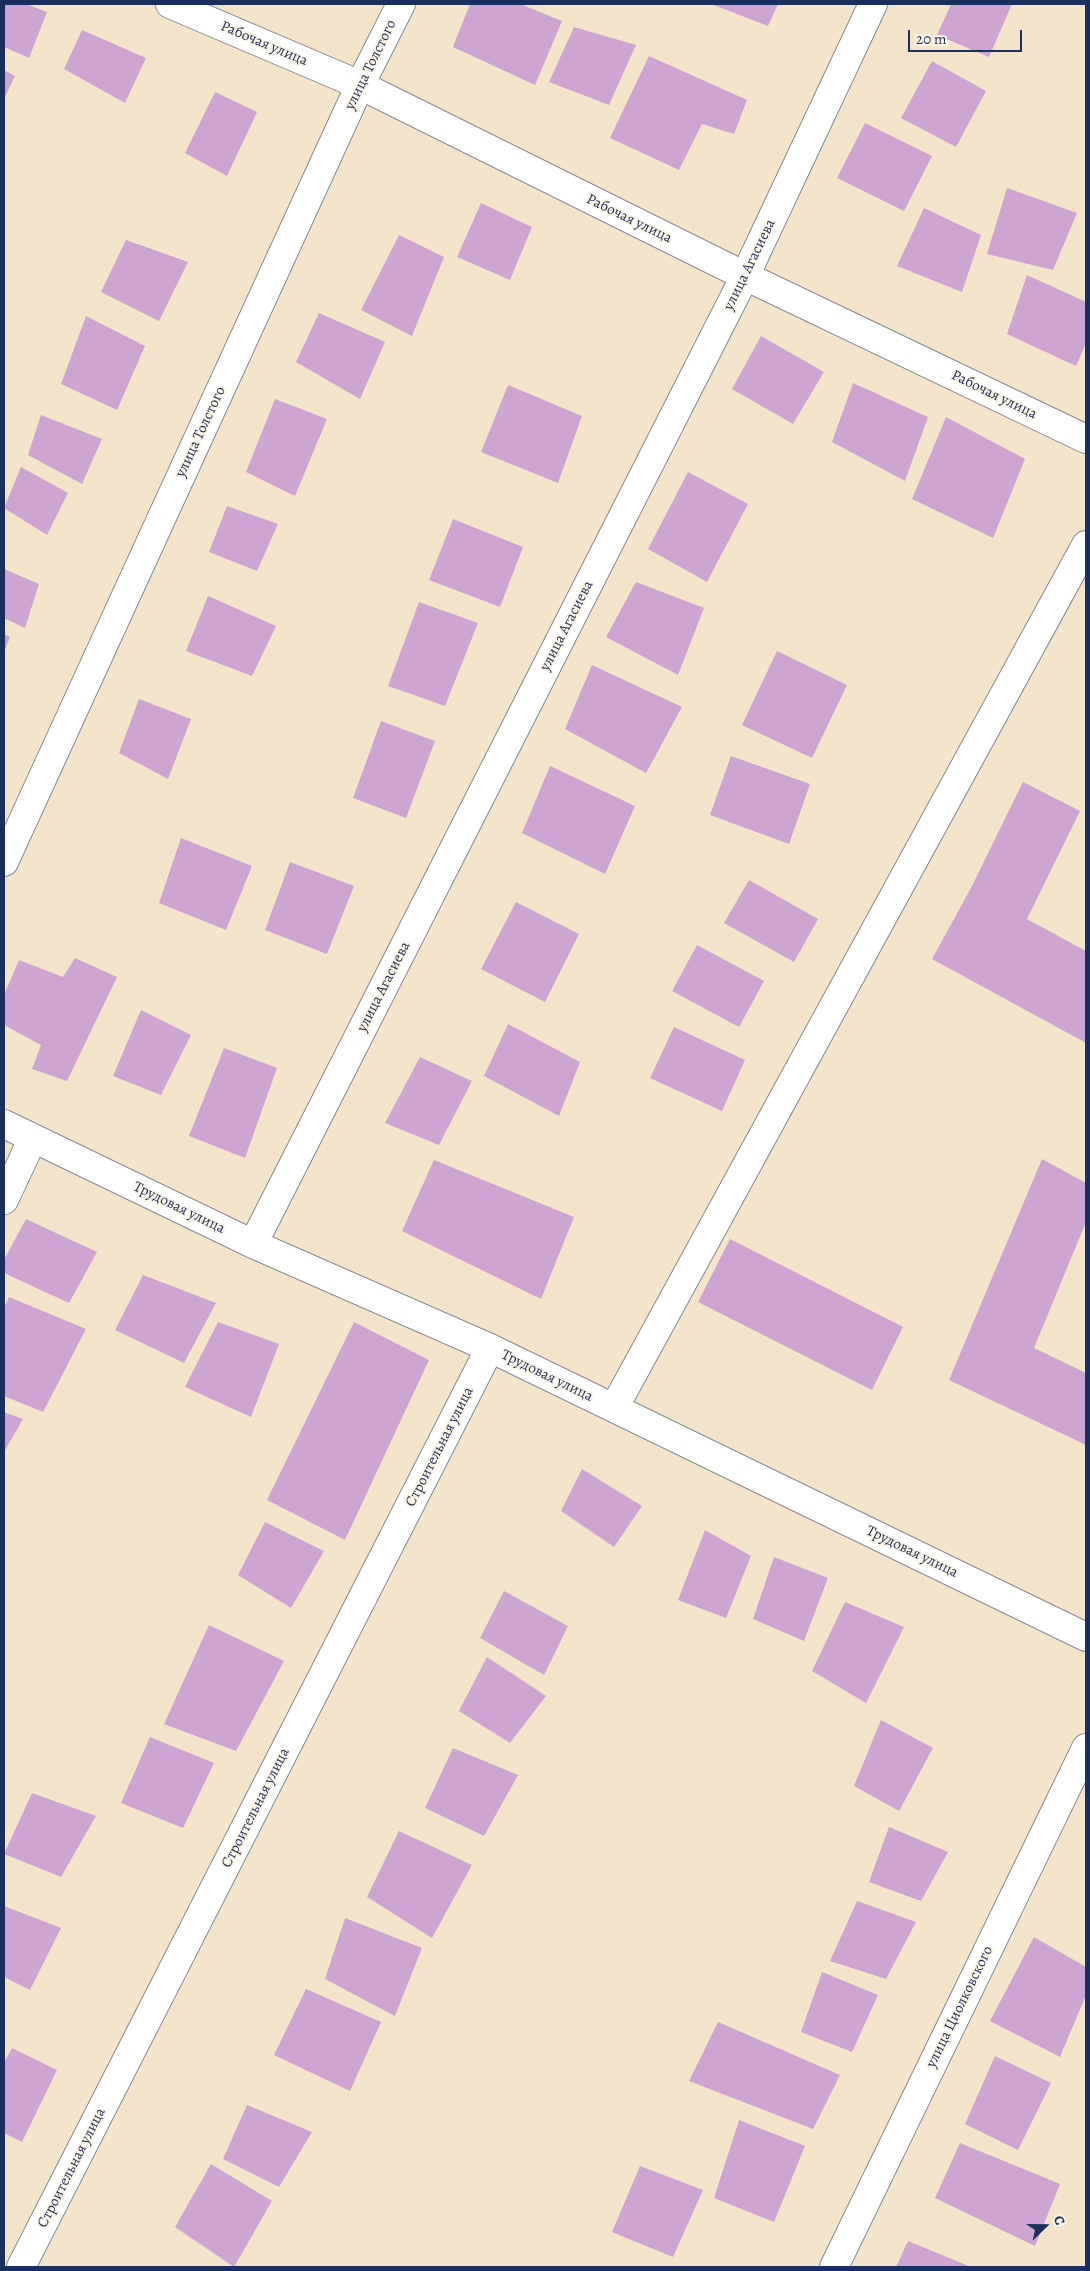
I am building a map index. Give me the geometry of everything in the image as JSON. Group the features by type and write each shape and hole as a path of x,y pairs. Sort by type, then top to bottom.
{"street":[{"name":"Рабочая улица","path":"170,4 360,85 745,276 1086,439"},
{"name":"улица Толстого","path":"4,862 360,85 401,4"},
{"name":"улица Агасиева","path":"253,1244 745,276 873,4"},
{"path":"614,1408 1086,545"},
{"name":"Трудовая улица","path":"4,1124 253,1244 490,1348 1086,1637"},
{"path":"4,1200 33,1138"},
{"name":"Строительная улица","path":"21,2267 490,1348"},
{"name":"улица Циолковского","path":"834,2267 1086,1748"}],"building":[{"path":"4,4 26,4 47,12 29,58 4,47"},
{"path":"470,4 520,4 562,21 535,85 453,47"},
{"path":"711,4 778,4 768,26"},
{"path":"951,4 1012,4 989,57 937,35"},
{"path":"574,27 636,45 609,105 549,82"},
{"path":"82,30 146,58 125,103 64,69"},
{"path":"649,56 747,100 734,134 702,124 679,170 610,138"},
{"path":"932,61 986,91 956,147 901,118"},
{"path":"4,70 15,76 4,99"},
{"path":"215,92 257,112 227,176 185,153"},
{"path":"865,123 932,156 904,211 837,178"},
{"path":"1007,188 1077,213 1053,270 987,254"},
{"path":"481,203 532,227 510,280 457,257"},
{"path":"924,208 981,235 962,292 897,266"},
{"path":"399,235 444,257 412,336 361,310"},
{"path":"126,240 188,262 159,321 101,292"},
{"path":"1027,275 1086,302 1086,343 1076,366 1007,334"},
{"path":"319,313 385,342 360,399 296,362"},
{"path":"86,316 145,346 117,410 61,384"},
{"path":"761,336 824,372 793,424 732,389"},
{"path":"853,383 928,417 905,481 832,442"},
{"path":"508,385 582,416 558,483 481,452"},
{"path":"275,399 327,419 295,496 246,472"},
{"path":"41,415 102,439 82,484 28,455"},
{"path":"946,417 1025,459 993,538 912,499"},
{"path":"21,467 68,493 47,535 4,508"},
{"path":"688,472 748,504 707,582 648,549"},
{"path":"227,506 278,524 257,571 209,552"},
{"path":"453,519 523,547 500,607 429,580"},
{"path":"4,569 39,584 25,628 4,618"},
{"path":"636,582 704,608 678,675 606,637"},
{"path":"208,596 276,626 252,676 186,651"},
{"path":"419,602 478,623 445,706 388,686"},
{"path":"4,634 10,637 4,652"},
{"path":"777,651 847,685 812,758 742,725"},
{"path":"592,665 682,707 646,773 565,729"},
{"path":"139,699 191,719 168,779 119,753"},
{"path":"381,721 435,741 406,818 353,798"},
{"path":"731,756 810,784 789,844 710,815"},
{"path":"550,766 635,806 605,874 522,833"},
{"path":"1023,782 1080,811 1027,919 1086,951 1086,1043 932,959 971,888"},
{"path":"181,838 252,866 226,930 159,903"},
{"path":"290,862 354,886 327,954 265,930"},
{"path":"749,880 818,919 794,962 724,923"},
{"path":"516,902 579,934 545,1002 481,969"},
{"path":"697,945 764,981 739,1027 672,991"},
{"path":"75,958 117,977 67,1081 32,1069 41,1045 4,1025 4,995 19,960 63,977"},
{"path":"141,1010 191,1035 161,1095 113,1076"},
{"path":"508,1024 580,1062 559,1116 484,1076"},
{"path":"674,1027 745,1060 722,1111 650,1078"},
{"path":"224,1048 277,1068 245,1158 189,1136"},
{"path":"420,1057 472,1081 439,1145 385,1123"},
{"path":"1042,1159 1086,1183 1086,1222 1034,1348 1086,1373 1086,1445 949,1380"},
{"path":"434,1160 574,1217 541,1299 402,1231"},
{"path":"26,1219 97,1252 69,1303 4,1273 4,1260"},
{"path":"730,1239 903,1327 872,1390 698,1302"},
{"path":"143,1275 216,1303 184,1363 115,1330"},
{"path":"9,1297 86,1329 43,1412 4,1396 4,1308"},
{"path":"218,1322 279,1344 251,1417 185,1387"},
{"path":"354,1322 429,1360 345,1540 267,1500"},
{"path":"4,1412 23,1419 4,1452"},
{"path":"582,1469 642,1506 614,1547 561,1511"},
{"path":"265,1522 324,1551 291,1608 238,1575"},
{"path":"705,1530 751,1556 726,1618 678,1600"},
{"path":"774,1557 828,1578 804,1641 753,1619"},
{"path":"504,1591 568,1626 544,1675 480,1638"},
{"path":"845,1602 904,1627 866,1703 812,1671"},
{"path":"209,1625 284,1661 236,1751 164,1724"},
{"path":"487,1657 546,1696 510,1743 459,1711"},
{"path":"881,1720 933,1748 899,1811 854,1786"},
{"path":"150,1737 214,1763 183,1828 121,1803"},
{"path":"453,1748 518,1775 484,1836 425,1808"},
{"path":"32,1793 96,1816 61,1877 4,1854"},
{"path":"889,1827 948,1852 921,1901 869,1882"},
{"path":"399,1831 472,1865 432,1938 367,1897"},
{"path":"857,1901 916,1922 886,1979 830,1961"},
{"path":"4,1906 61,1928 30,1990 4,1977"},
{"path":"345,1918 422,1948 395,2016 325,1979"},
{"path":"1034,1937 1086,1967 1086,1995 1060,2057 990,2021"},
{"path":"822,1972 878,1995 852,2052 801,2032"},
{"path":"306,1989 381,2022 350,2091 274,2055"},
{"path":"718,2022 840,2075 813,2129 689,2081"},
{"path":"12,2048 57,2070 22,2142 4,2133 4,2063"},
{"path":"995,2056 1051,2083 1018,2150 965,2124"},
{"path":"247,2105 312,2132 279,2187 223,2159"},
{"path":"739,2120 805,2146 774,2222 714,2198"},
{"path":"960,2143 1060,2184 1035,2246 935,2198"},
{"path":"211,2164 272,2201 234,2267 175,2227"},
{"path":"640,2166 703,2190 673,2257 612,2232"},
{"path":"908,2241 971,2267 896,2267"}]}
